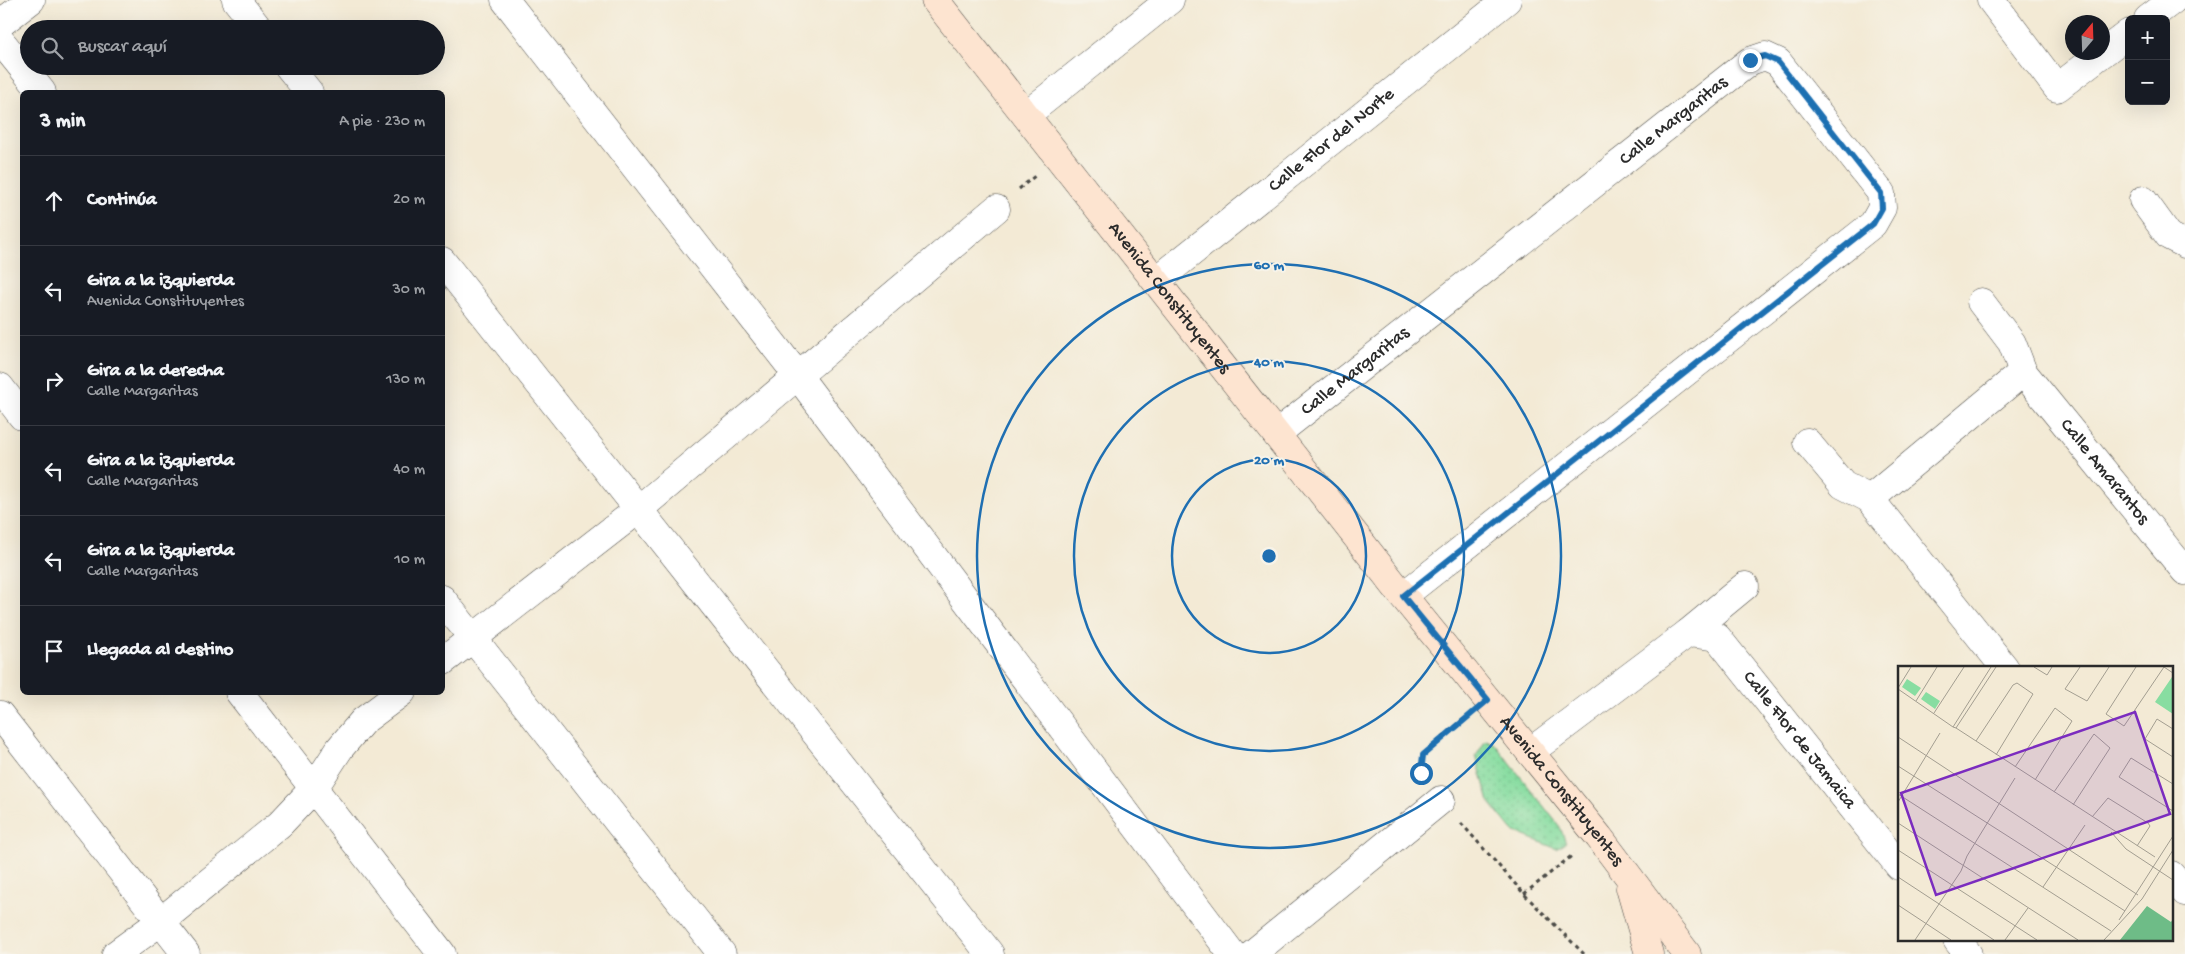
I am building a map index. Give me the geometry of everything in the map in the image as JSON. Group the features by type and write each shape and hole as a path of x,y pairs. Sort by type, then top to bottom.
{"main road":[{"name":"Avenida Constituyentes","path":"935,0 1403,596 1599,837 1687,954"},
{"name":"Avenida Constituyentes","path":"1628,877 1649,954"}],"street":[{"path":"0,24 31,0"},
{"path":"236,0 252,20"},
{"path":"505,0 798,376 1232,954"},
{"path":"1026,115 1170,0"},
{"name":"Calle Flor del Norte","path":"1156,281 1507,0"},
{"path":"1991,0 2057,88 2125,36"},
{"path":"2153,15 2173,0"},
{"path":"0,40 20,65"},
{"name":"Calle Margaritas","path":"1276,434 1750,60 1765,56 1778,62 1881,193 1882,208 1873,224 1403,596"},
{"path":"28,75 40,90"},
{"path":"295,75 307,90"},
{"path":"2143,200 2170,236 2185,244"},
{"path":"445,660 639,509 996,209"},
{"path":"445,265 990,954"},
{"name":"Calle Amarantos","path":"1981,302 2012,344 2023,372 2185,571"},
{"path":"1870,499 2023,372"},
{"path":"0,388 20,413"},
{"path":"1808,442 1843,485 1870,499 2003,666"},
{"path":"1530,752 1688,633 1745,586"},
{"path":"445,603 722,954"},
{"name":"Calle Flor de Jamaica","path":"1688,633 1717,637 1898,865"},
{"path":"241,695 442,954"},
{"path":"116,954 160,922 280,824 314,788 340,748 364,722 398,695"},
{"path":"0,715 186,954"},
{"path":"1252,954 1440,800"},
{"path":"2172,876 2185,892"},
{"path":"1959,942 1968,954"}],"path":[{"path":"996,209 1058,156"},
{"path":"1488,700 1423,755 1421,773 1440,800 1524,894 1584,954"},
{"path":"1524,894 1581,848 1599,837"}],"green space":[{"path":"1486,740 1495,744 1560,827 1566,843 1557,849 1513,831 1489,802 1476,756"}],"route":[{"path":"1421,773 1423,755 1488,700 1403,596 1873,224 1882,208 1881,193 1778,62 1765,56 1750,60"}]}
